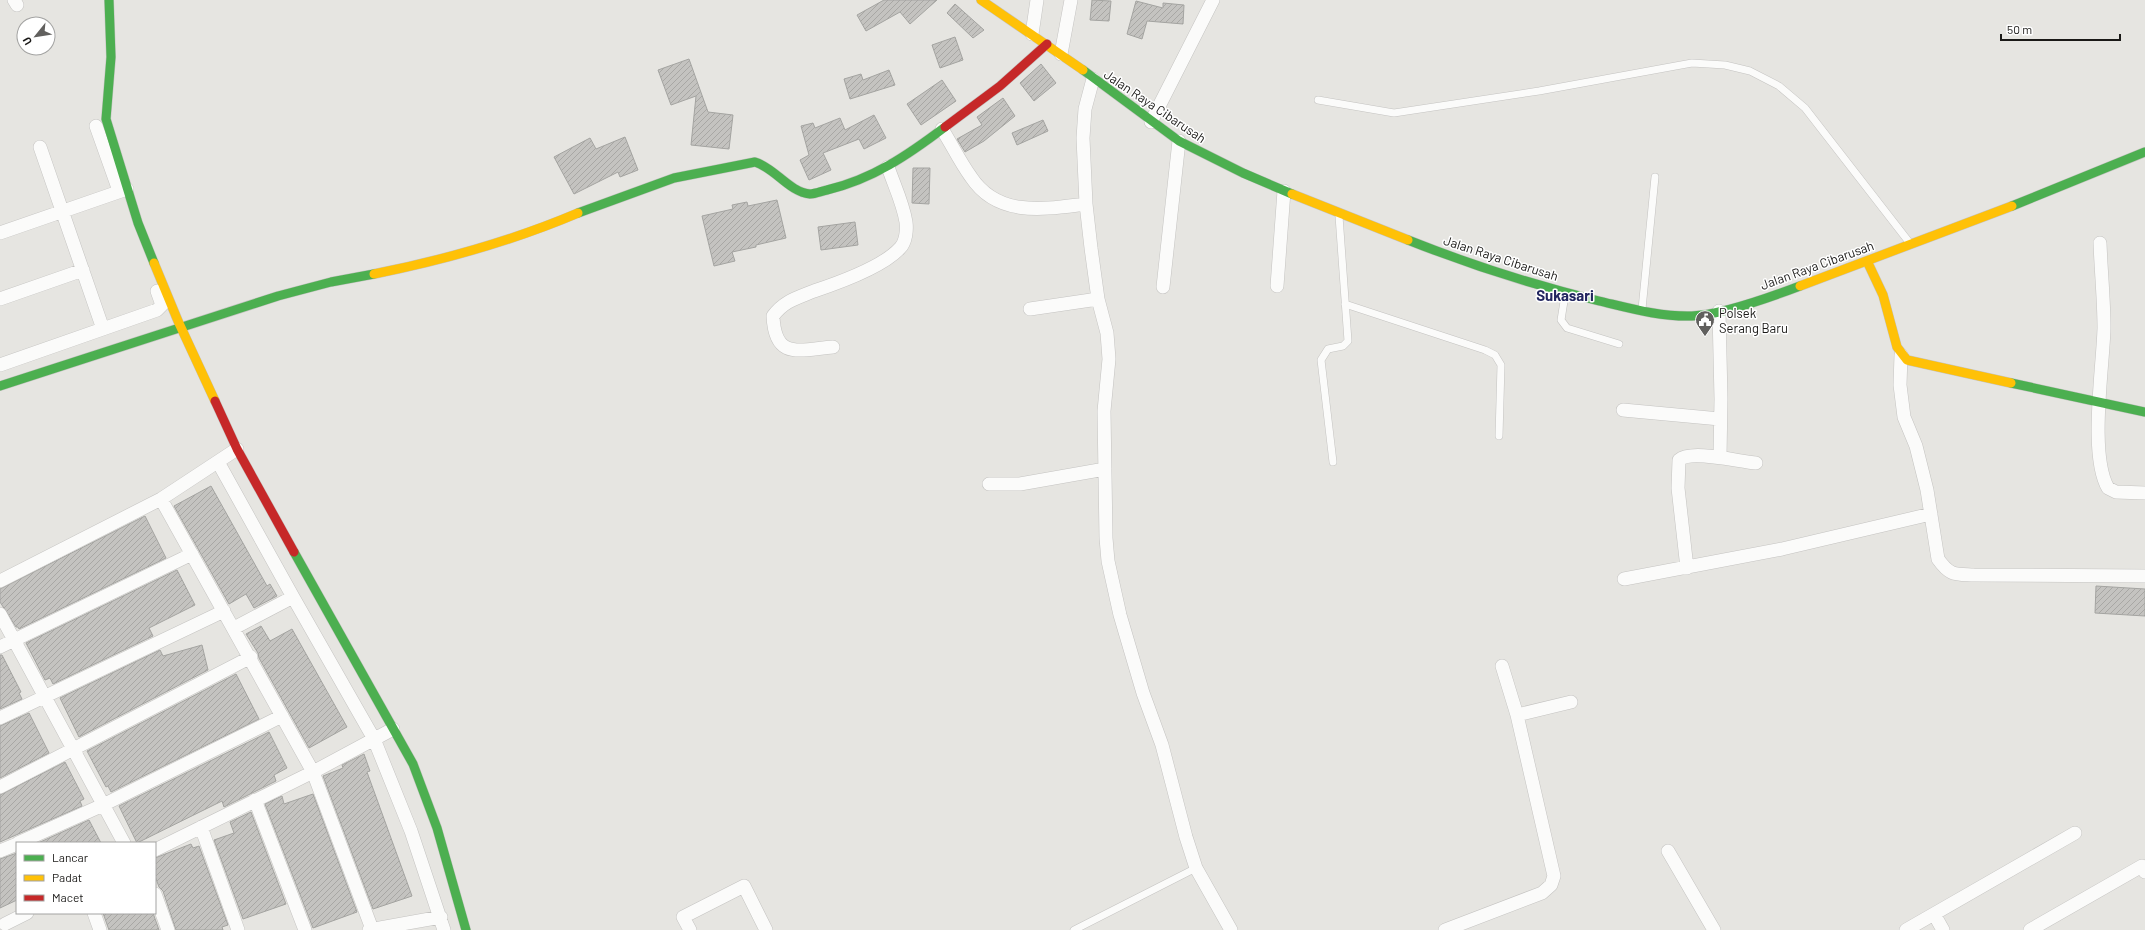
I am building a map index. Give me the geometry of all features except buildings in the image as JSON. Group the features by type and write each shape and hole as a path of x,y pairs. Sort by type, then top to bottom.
{"street":[{"path":"0,365 157,310 162,305 123,190 106,119 111,57 109,0"},
{"name":"Jalan Raya Cibarusah","path":"981,0 1047,44 1151,122 1179,141 1284,191 1339,214 1472,265 1566,292 1641,311 1680,316 1719,311 1768,298 2052,191 2145,152"},
{"path":"1032,34 1037,0"},
{"path":"1061,54 1071,0"},
{"path":"1151,122 1212,0"},
{"path":"0,386 237,309 331,282 428,263 478,249 535,231 587,209 667,180 712,168 755,162 765,165 795,188 810,194 847,185 888,167 942,129 1004,83 1047,44"},
{"path":"1093,79 1085,109 1083,138 1086,204 1098,299 1107,333 1109,359 1104,411 1108,561 1120,615 1143,694 1162,745 1175,800 1196,868 1231,930"},
{"path":"96,126 181,328 237,449 413,764 424,789 466,930"},
{"path":"942,129 977,186 1007,206 1040,209 1086,204"},
{"path":"1163,287 1179,141"},
{"path":"40,147 103,328"},
{"path":"833,347 807,349 785,348 777,341 773,316 779,307 789,300 851,278 887,258 901,248 905,239 906,223 903,208 888,167"},
{"path":"0,233 123,190"},
{"path":"1277,286 1284,191"},
{"path":"2100,243 2104,327 2099,401 2099,457 2108,488 2116,492 2145,493"},
{"path":"1867,260 1879,281 1886,301 1896,347 1900,355 1906,360 1946,370 2099,401 2145,412"},
{"path":"0,299 82,270"},
{"path":"1030,309 1098,299"},
{"path":"1719,311 1720,457"},
{"path":"1900,355 1900,386 1904,417 1916,446 1927,490 1938,559 1944,568 1954,574 2145,576"},
{"path":"1622,410 1720,419"},
{"path":"0,581 161,499 237,449"},
{"path":"1687,568 1678,488 1679,460 1684,457 1720,457 1756,463"},
{"path":"218,462 292,597 374,739 411,831 441,917 444,930"},
{"path":"989,484 1020,484 1105,469"},
{"path":"161,499 251,657 314,772 371,930 441,917"},
{"path":"1624,579 1782,549 1931,514"},
{"path":"0,647 192,554"},
{"path":"234,628 292,597"},
{"path":"0,718 224,611"},
{"path":"0,614 123,842"},
{"path":"0,787 251,657"},
{"path":"1445,930 1542,893 1551,885 1554,876 1517,715 1502,666"},
{"path":"1517,715 1571,702"},
{"path":"20,842 103,804 282,716"},
{"path":"156,850 314,772 393,729"},
{"path":"255,800 305,930"},
{"path":"201,827 238,930"},
{"path":"1906,930 2075,833"},
{"path":"0,851 16,844"},
{"path":"1668,851 1714,930"},
{"path":"2030,930 2142,866 2145,872"},
{"path":"690,930 683,916 744,886 766,930"},
{"path":"156,897 168,930"},
{"path":"2,923 24,914"},
{"path":"94,914 100,930"},
{"path":"1934,914 1943,930"},
{"path":"2,923 19,930"}],"lane":[{"path":"1318,100 1394,113 1539,91 1692,63 1725,66 1750,71 1779,86 1805,108 1911,244"},
{"path":"1641,311 1655,177"},
{"path":"1332,462 1321,360 1328,350 1343,346 1348,341 1339,214"},
{"path":"1566,292 1561,320 1567,328 1619,344"},
{"path":"1345,304 1485,350 1495,355 1501,365 1499,436"},
{"path":"1074,930 1196,868"}],"traffic: fast":[{"path":"109,0 111,57 106,119 138,223 154,263"},
{"path":"1083,70 1179,141 1243,173 1292,194"},
{"path":"578,213 674,178 755,162 769,169 795,189 814,194 844,185 875,173 904,156 945,127"},
{"path":"2012,206 2145,152"},
{"path":"1408,240 1455,258 1526,281 1599,301 1656,314 1680,316 1704,315 1746,305 1800,286"},
{"path":"0,386 278,296 331,282 374,274"},
{"path":"2011,383 2145,412"},
{"path":"294,552 413,764 437,828 466,930"}],"traffic: slow":[{"path":"981,0 1083,70"},
{"path":"1292,194 1408,240"},
{"path":"1800,286 2012,206"},
{"path":"374,274 478,249 578,213"},
{"path":"1867,261 1883,295 1897,347 1907,360 2011,383"},
{"path":"154,263 178,321 215,401"}],"traffic: jam":[{"path":"945,127 1000,86 1047,44"},
{"path":"215,401 237,449 294,552"}],"place":[{"name":"Polsek Serang Baru","path":"1705,337"}],"district":[{"name":"Sukasari","path":"1565,296"}]}
